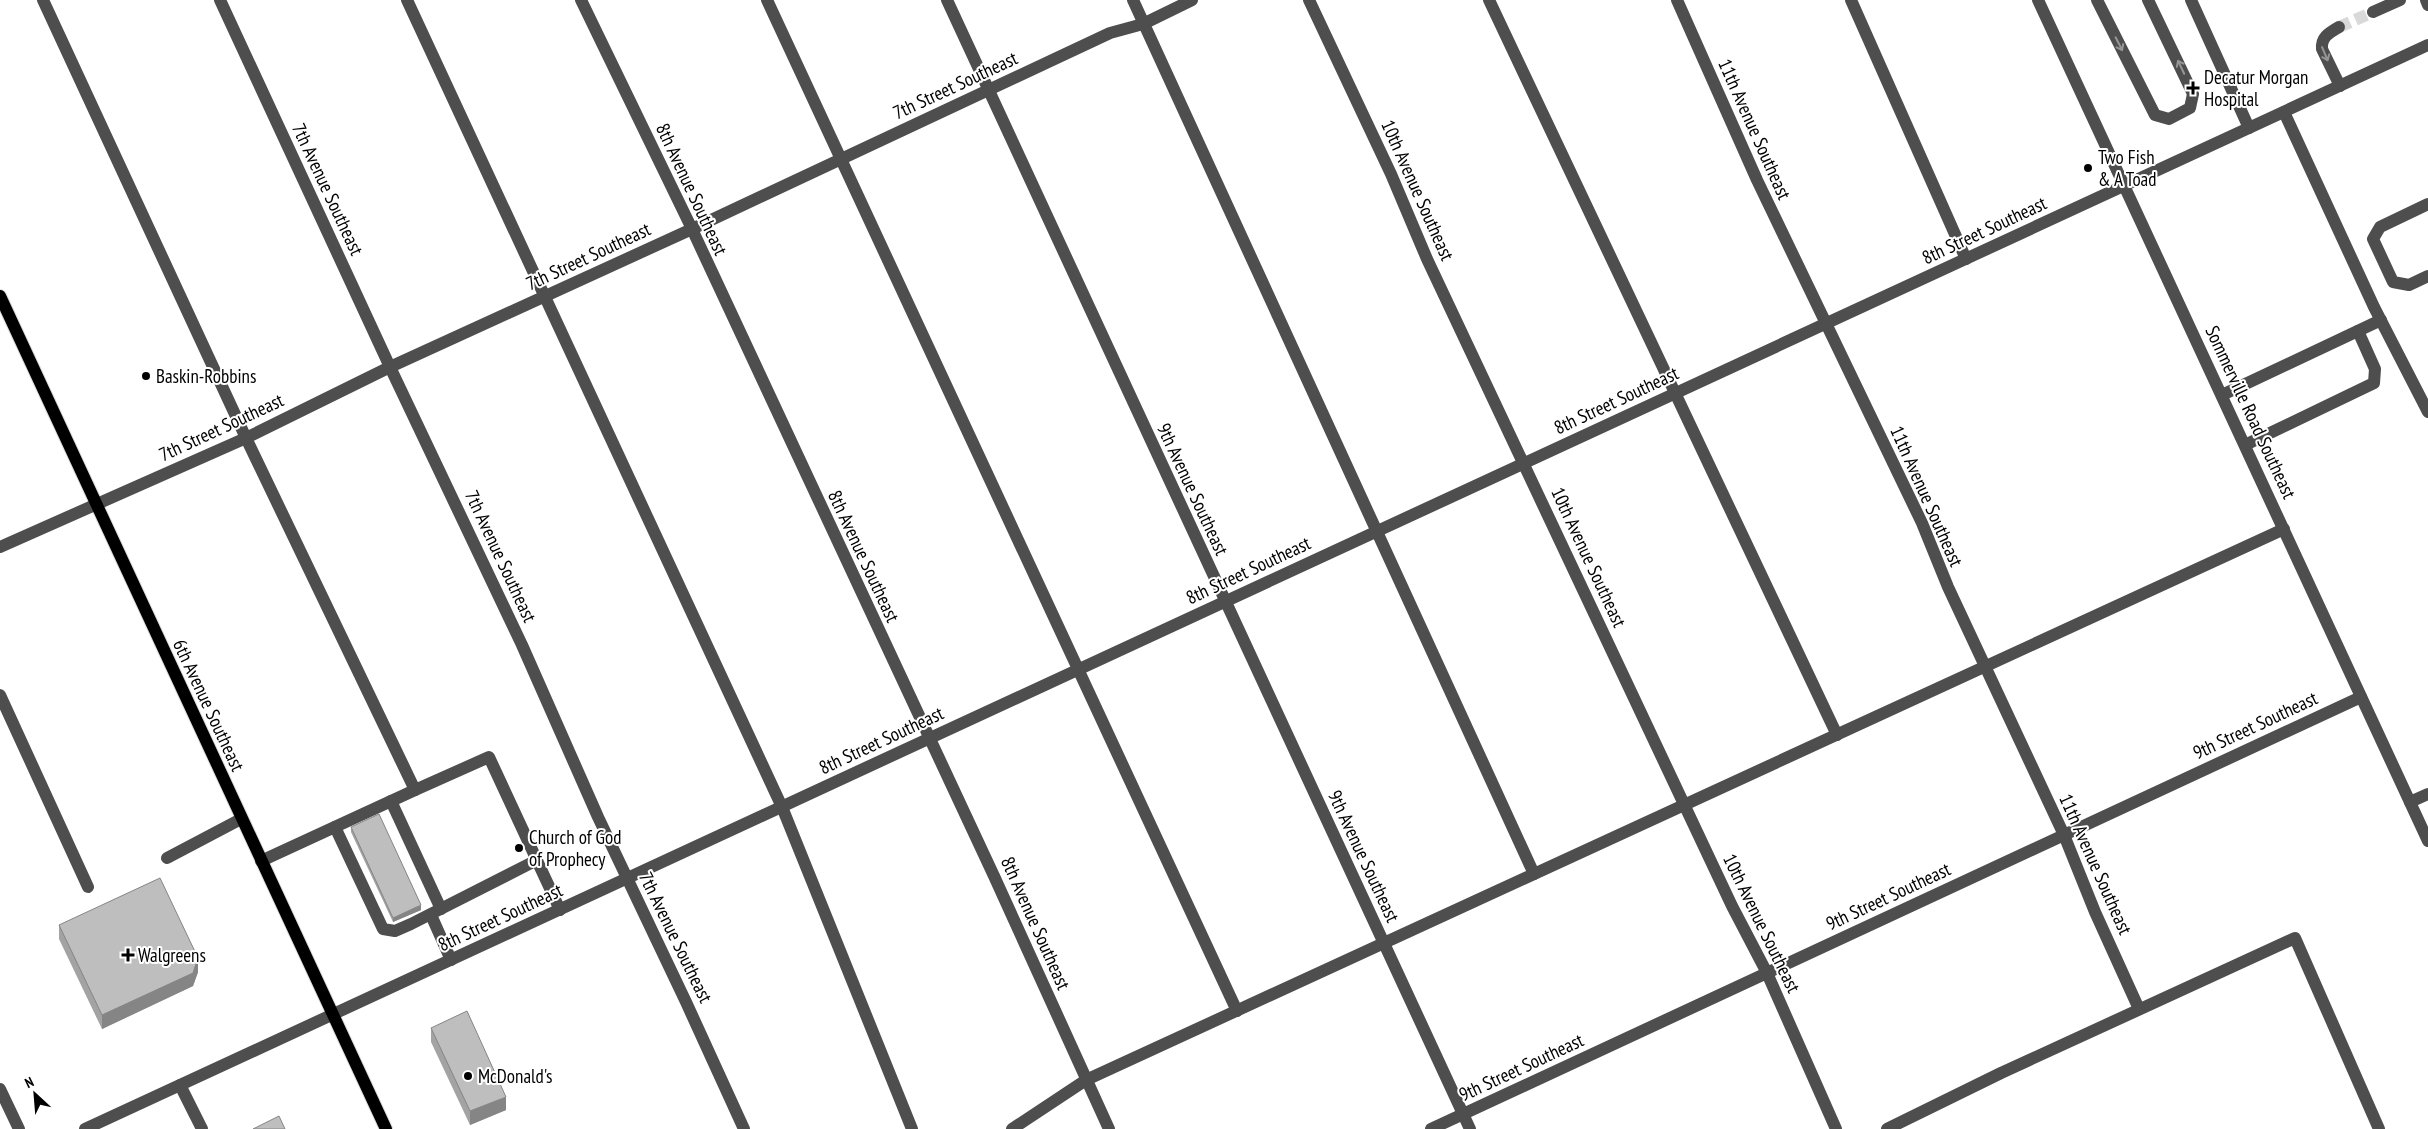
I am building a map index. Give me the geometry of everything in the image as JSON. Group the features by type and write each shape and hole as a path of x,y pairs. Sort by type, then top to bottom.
{"main road":[{"name":"6th Avenue Southeast","path":"0,296 98,504 240,818 386,1129"}],"street":[{"path":"43,0 246,438 416,790"},
{"name":"7th Avenue Southeast","path":"220,0 390,367 522,645 626,879 686,1002 744,1129"},
{"path":"408,0 782,807 912,1129"},
{"name":"8th Avenue Southeast","path":"581,0 692,229 1109,1129"},
{"path":"767,0 1237,1011"},
{"name":"9th Avenue Southeast","path":"947,0 1224,602 1470,1129"},
{"path":"1133,0 1534,874"},
{"name":"7th Street Southeast","path":"0,547 246,438 390,367 692,229 1110,33 1143,24 1192,0"},
{"name":"10th Avenue Southeast","path":"1309,0 1391,174 1427,259 1686,804 1732,906 1767,973 1836,1129"},
{"path":"1489,0 1837,735"},
{"name":"11th Avenue Southeast","path":"1677,0 1748,162 1922,523 1984,667 2064,835 2095,912 2139,1009"},
{"path":"1851,0 1966,259"},
{"name":"Sommerville Road Southeast","path":"2038,0 2428,841"},
{"path":"2097,0 2155,115 2169,119 2190,108 2193,94 2148,0"},
{"path":"2190,0 2249,128"},
{"path":"2373,12 2400,0"},
{"path":"2426,0 2428,5"},
{"path":"2338,28 2326,35 2321,43 2322,49 2340,86"},
{"name":"8th Street Southeast","path":"84,1129 2428,45"},
{"path":"2284,112 2381,320 2428,412"},
{"path":"2428,204 2380,227 2373,238 2394,282 2409,285 2428,276"},
{"path":"2222,395 2381,320"},
{"path":"2245,444 2374,383 2375,369 2358,331"},
{"path":"1012,1129 1086,1080 2284,529"},
{"path":"0,694 88,887"},
{"name":"9th Street Southeast","path":"1431,1129 2361,697"},
{"path":"260,861 489,757 560,910"},
{"path":"2410,802 2428,794"},
{"path":"391,802 436,912 451,960"},
{"path":"167,858 240,818"},
{"path":"335,827 383,929 395,931 537,860"},
{"path":"1887,1129 2139,1009 2295,938 2379,1129"},
{"path":"180,1085 202,1129"},
{"path":"0,1089 19,1129"}],"building":[{"path":"379,814 421,905 393,918 351,827"},
{"name":"Walgreens","path":"160,878 198,958 193,973 102,1015 59,925"},
{"name":"McDonald's","path":"467,1011 506,1097 470,1111 431,1028"},
{"path":"279,1116 285,1129 253,1129"}],"tunnel":[{"path":"2339,27 2373,12"}],"place":[{"name":"Decatur Morgan Hospital","path":"2193,88"},
{"name":"Two Fish & A Toad","path":"2088,168"},
{"name":"Baskin-Robbins","path":"146,376"},
{"name":"Church of God of Prophecy","path":"519,848"},
{"name":"Walgreens","path":"128,955"},
{"name":"McDonald's","path":"468,1076"}]}
